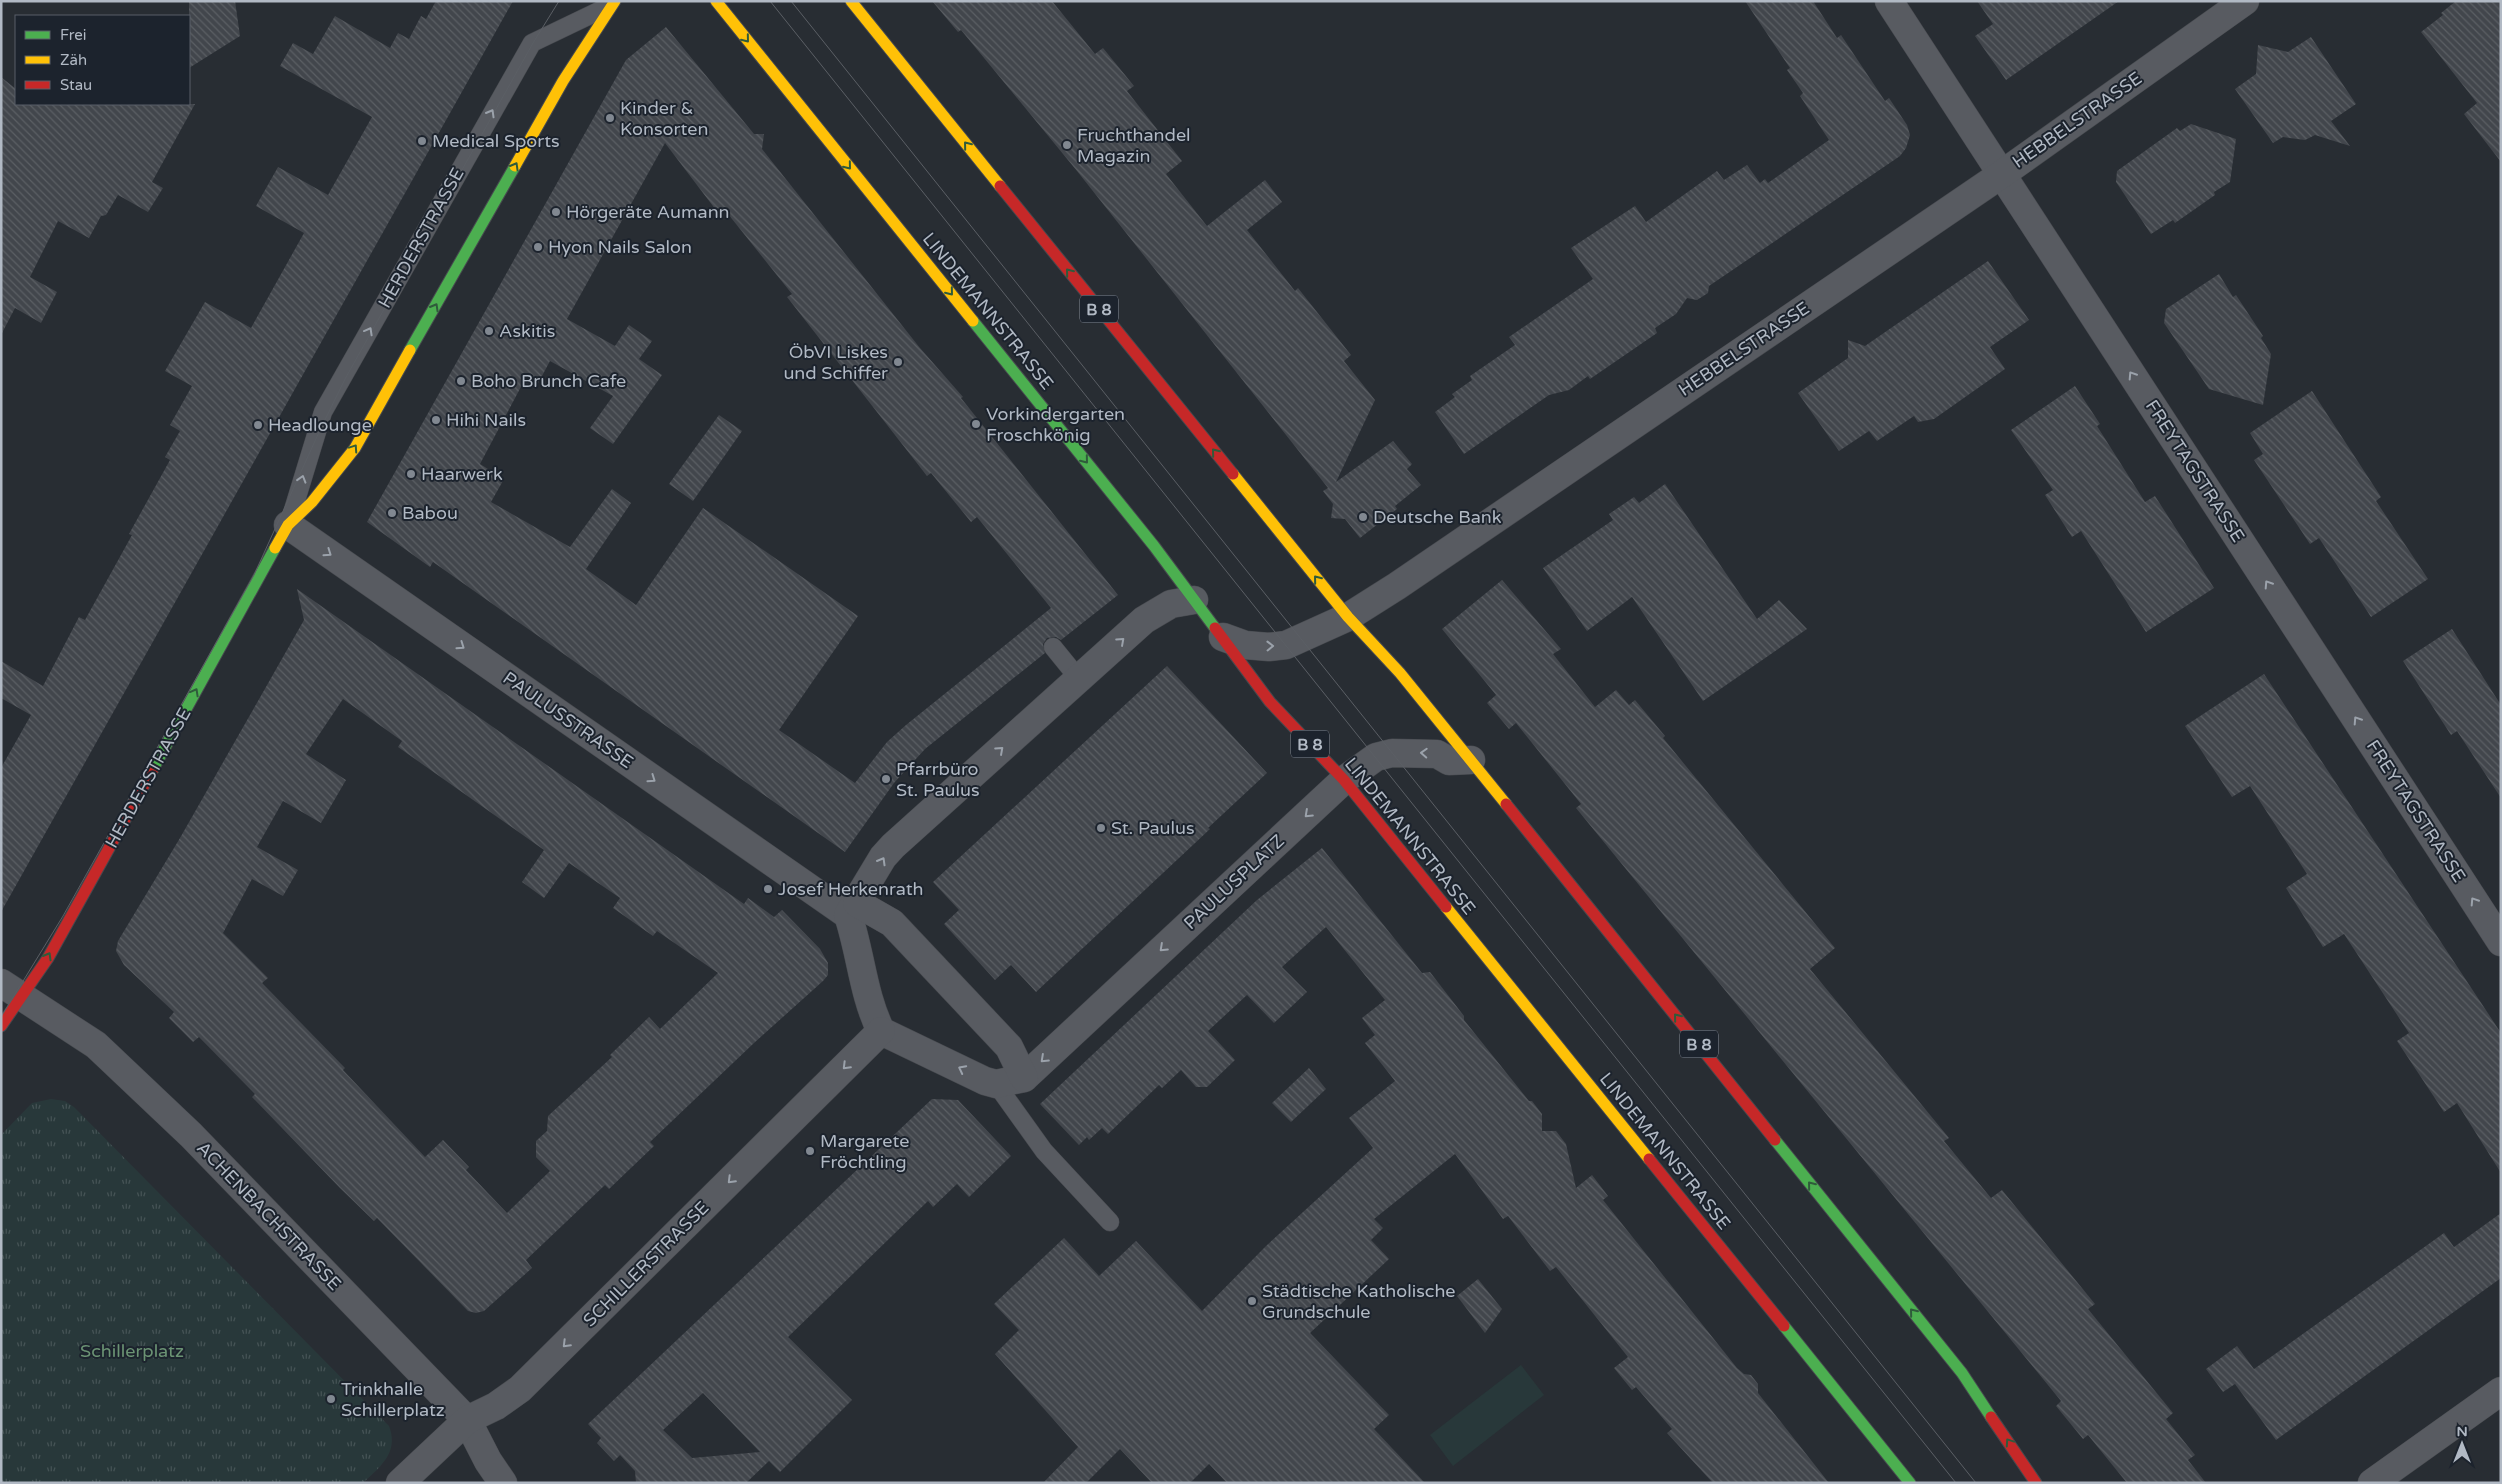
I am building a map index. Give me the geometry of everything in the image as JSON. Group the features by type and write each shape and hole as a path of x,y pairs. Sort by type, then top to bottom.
{"main road":[{"name":"HERDERSTRASSE","path":"1,1026 12,990 53,949 288,525 312,502 355,448 563,81 614,1"},
{"name":"LINDEMANNSTRASSE","path":"716,1 1154,546 1270,702 1344,780 1910,1483"},
{"name":"B 8","path":"851,1 1348,617 1400,673 1471,760 1962,1373 2036,1483"}],"street":[{"name":"FREYTAGSTRASSE","path":"1889,1 2501,942"},
{"name":"HEBBELSTRASSE","path":"1223,637 1245,645 1269,647 1286,645 1348,617 1397,586 2002,174 2245,1"},
{"name":"PAULUSSTRASSE","path":"288,525 853,909"},
{"path":"853,909 892,923 1009,1047 1024,1078 996,1084 985,1081 920,1048 900,1042 881,1032 870,1006 857,943 853,909 883,857 893,846 1144,620 1171,604 1194,600"},
{"name":"PAULUSPLATZ","path":"1024,1078 1344,780 1376,758 1392,753 1437,754 1450,762 1471,760"},
{"name":"ACHENBACHSTRASSE","path":"12,990 75,1029 103,1051 191,1135 466,1420 488,1461 504,1483"},
{"name":"SCHILLERSTRASSE","path":"400,1483 466,1420 496,1406 520,1389 881,1032"},
{"path":"2372,1483 2501,1391"}],"lane":[{"name":"HERDERSTRASSE","path":"288,525 323,412 532,43 548,33 599,12 614,1"},
{"path":"1053,647 1079,679"},
{"path":"996,1084 1044,1151 1110,1222"}],"green space":[{"name":"Schillerplatz","path":"51,1099 65,1101 74,1107 389,1426 392,1443 390,1451 382,1464 363,1483 1,1483 1,1135 32,1103"},
{"path":"1521,1365 1544,1395 1453,1466 1430,1435"}],"building":[{"path":"189,1 235,1 240,36 190,67"},
{"path":"436,1 513,1 1,912 1,768 31,715 1,698 1,661 43,686 79,617 85,620 132,535 129,534 170,460 165,457 180,431 170,425 192,386 165,371 205,302 251,328 304,233 256,206 278,167 328,195 372,117 280,66 293,43 313,54 335,16 390,48 398,33 409,39 421,16 426,19"},
{"path":"932,1 1052,1 1095,54 1103,48 1134,86 1127,91 1182,161 1166,174 1207,226 1265,180 1282,202 1247,230 1295,291 1298,288 1351,355 1344,361 1375,400 1336,482 1393,441 1412,464 1407,469 1421,485 1395,506 1397,509 1360,538 1345,519 1331,518 1333,504 1323,491 1328,488 1077,171 961,30 958,32"},
{"path":"1745,1 1813,1 1837,38 1841,35 1885,101 1889,98 1907,125 1910,135 1906,148 1900,156 1709,286 1708,293 1697,300 1687,298 1676,314 1655,328 1657,333 1590,379 1588,376 1569,390 1549,395 1464,454 1435,412 1455,397 1452,394 1472,380 1470,376 1515,345 1509,337 1593,279 1571,248 1635,206 1646,222 1717,171 1724,180 1747,165 1760,183 1765,179 1768,183 1829,140 1800,96 1803,93 1787,70 1790,68"},
{"path":"1977,1 2119,1 2006,80 1975,36 1993,24"},
{"path":"2456,1 2501,1 2501,162 2464,114 2477,103 2421,32 2443,15 2441,13"},
{"path":"666,27 754,134 764,134 762,149 920,348 963,397 961,398 1118,595 1061,640 1056,637 1047,638 1043,644 1045,653 925,749 894,783 845,852 433,562 430,567 367,522 626,60","holes":["665,143 719,214 724,209 792,294 787,297 927,476 931,473 971,522 977,517 1051,608 906,725 887,742 855,783 779,730 858,616 703,508 636,605 586,569 631,503 612,489 570,547 491,502 504,479 480,464 523,383 535,389 550,361 613,396 590,428 613,444 662,375 639,359 652,341 629,325 615,346 567,319"]},
{"path":"2311,37 2356,104 2331,121 2350,146 2315,135 2305,140 2283,137 2273,143 2235,89 2256,74 2258,45 2288,52"},
{"path":"1,77 15,88 15,105 195,104 152,182 163,188 148,212 118,195 106,215 101,216 89,238 58,221 30,277 57,292 41,323 15,308 1,335"},
{"path":"2191,124 2236,139 2230,182 2214,192 2215,195 2175,223 2173,220 2151,234 2116,182 2117,171 2177,128 2180,131"},
{"path":"1988,261 2029,320 1990,347 2005,369 1934,419 1918,422 1914,416 1877,441 1869,431 1839,451 1798,393 1848,358 1848,340 1865,346"},
{"path":"2219,274 2233,297 2236,295 2263,336 2261,338 2271,354 2263,405 2209,389 2164,323 2166,309"},
{"path":"2075,386 2100,424 2097,426 2145,502 2155,496 2214,588 2146,632 2081,531 2072,537 2045,495 2053,490 2011,430"},
{"path":"2312,391 2381,497 2376,501 2428,579 2371,617 2319,538 2310,544 2254,460 2263,454 2250,433"},
{"path":"719,415 742,431 693,501 669,484"},
{"path":"1665,484 1757,619 1779,600 1807,629 1703,701 1632,597 1587,631 1543,568 1613,520 1609,514 1634,497 1639,503"},
{"path":"1502,580 1561,649 1553,654 1595,707 1616,690 1629,705 1635,700 1665,736 1663,738 1835,948 1810,969 1949,1138 1944,1141 1991,1198 2002,1190 2095,1304 2088,1309 2173,1413 2166,1419 2195,1455 2188,1460 2206,1483 2127,1483 2088,1435 2083,1439 2056,1406 2061,1401 1576,808 1581,804 1516,723 1509,729 1487,703 1496,695 1442,629"},
{"path":"297,589 744,904 748,898 774,917 782,910 820,949 828,963 828,975 823,981 754,1043 650,1142 654,1146 609,1189 605,1185 526,1260 532,1268 484,1311 476,1313 468,1311 377,1218 374,1221 340,1188 252,1097 255,1094 199,1037 193,1042 169,1018 174,1012 124,965 116,951 118,941 180,838 304,620","holes":["343,699 402,741 398,747 544,850 522,882 544,898 569,863 620,898 613,908 653,936 657,931 718,973 660,1029 649,1017 610,1055 612,1057 548,1116 547,1131 536,1141 536,1157 550,1171 507,1213 466,1170 469,1167 443,1140 425,1157 343,1070 345,1068 262,983 268,978 223,933 252,879 283,896 298,870 257,847 283,801 321,823 346,780 306,754"]},
{"path":"2452,629 2501,705 2501,798 2457,731 2451,735 2403,661"},
{"name":"St. Paulus","path":"1167,666 1267,773 1036,992 1011,965 995,980 944,924 959,910 933,882"},
{"path":"2264,674 2501,1033 2501,1173 2457,1103 2444,1112 2397,1041 2409,1033 2344,934 2323,947 2286,888 2307,874 2250,786 2232,797 2185,726"},
{"path":"1322,848 1422,973 1430,972 1464,1016 1464,1020 1529,1101 1532,1101 1542,1114 1542,1131 1556,1131 1566,1144 1576,1188 1592,1175 1608,1196 1603,1200 1737,1368 1744,1374 1751,1375 1758,1384 1758,1393 1829,1483 1713,1483 1667,1433 1672,1429 1636,1387 1632,1390 1614,1368 1628,1357 1556,1267 1550,1271 1508,1216 1503,1219 1455,1154 1374,1219 1383,1228 1371,1240 1389,1259 1310,1333 1389,1415 1374,1429 1425,1483 1227,1483 1209,1464 1190,1483 1152,1483 1120,1449 1086,1483 1043,1483 1078,1447 995,1354 1019,1330 994,1304 1064,1238 1099,1276 1136,1241 1202,1311 1266,1246 1373,1148 1349,1118 1395,1081 1365,1043 1375,1035 1362,1018 1385,1000 1326,927 1282,967 1307,992 1274,1023 1247,995 1208,1031 1235,1060 1207,1087 1196,1087 1181,1070 1162,1088 1159,1085 1108,1134 1102,1128 1089,1140 1087,1137 1079,1145 1040,1104 1257,900"},
{"path":"1309,1068 1326,1089 1291,1122 1272,1103"},
{"path":"932,1099 958,1100 1011,1156 969,1197 957,1184 933,1207 928,1201 788,1337 852,1400 780,1472 769,1461 746,1483 636,1483 635,1471 620,1455 614,1461 597,1443 601,1438 588,1424","holes":["703,1393 760,1452 692,1458 663,1430"]},
{"path":"2501,1213 2501,1278 2276,1440 2235,1384 2223,1392 2206,1369 2237,1346 2254,1369 2444,1233 2454,1247"},
{"path":"1478,1279 1502,1309 1485,1333 1457,1296"}],"tram line":[{"path":"1,1017 63,916 254,575 345,379 533,43 559,1"},
{"path":"770,1 1956,1483"},
{"path":"791,1 1976,1483"}],"traffic: fast":[{"path":"410,350 515,166"},
{"path":"973,321 1154,546 1215,628"},
{"path":"153,769 275,548"},
{"path":"1775,1140 1962,1373 1991,1417"},
{"path":"1784,1326 1910,1483"}],"traffic: slow":[{"path":"515,166 563,81 615,1"},
{"path":"716,1 973,321"},
{"path":"851,1 1000,186"},
{"path":"275,548 288,525 312,502 355,448 410,350"},
{"path":"1233,474 1348,617 1400,673 1506,804"},
{"path":"1446,907 1649,1159"}],"traffic: jam":[{"path":"1000,186 1233,474"},
{"path":"1215,628 1270,702 1344,780 1446,907"},
{"path":"1,1026 48,958 153,769"},
{"path":"1506,804 1775,1140"},
{"path":"1649,1159 1784,1326"},
{"path":"1991,1417 2036,1483"}],"place":[{"name":"Kinder & Konsorten","path":"610,118"},
{"name":"Medical Sports","path":"422,141"},
{"name":"Fruchthandel Magazin","path":"1067,145"},
{"name":"Hörgeräte Aumann","path":"556,212"},
{"name":"Hyon Nails Salon","path":"538,247"},
{"name":"Askitis","path":"489,331"},
{"name":"ÖbVI Liskes und Schiffer","path":"898,362"},
{"name":"Boho Brunch Cafe","path":"461,381"},
{"name":"Hihi Nails","path":"436,420"},
{"name":"Vorkindergarten Froschkönig","path":"976,424"},
{"name":"Headlounge","path":"258,425"},
{"name":"Haarwerk","path":"411,474"},
{"name":"Babou","path":"392,513"},
{"name":"Deutsche Bank","path":"1363,517"},
{"name":"Pfarrbüro St. Paulus","path":"886,779"},
{"name":"St. Paulus","path":"1101,828"},
{"name":"Josef Herkenrath","path":"768,889"},
{"name":"Margarete Fröchtling","path":"810,1151"},
{"name":"Städtische Katholische Grundschule","path":"1252,1301"},
{"name":"Trinkhalle Schillerplatz","path":"331,1399"}]}
